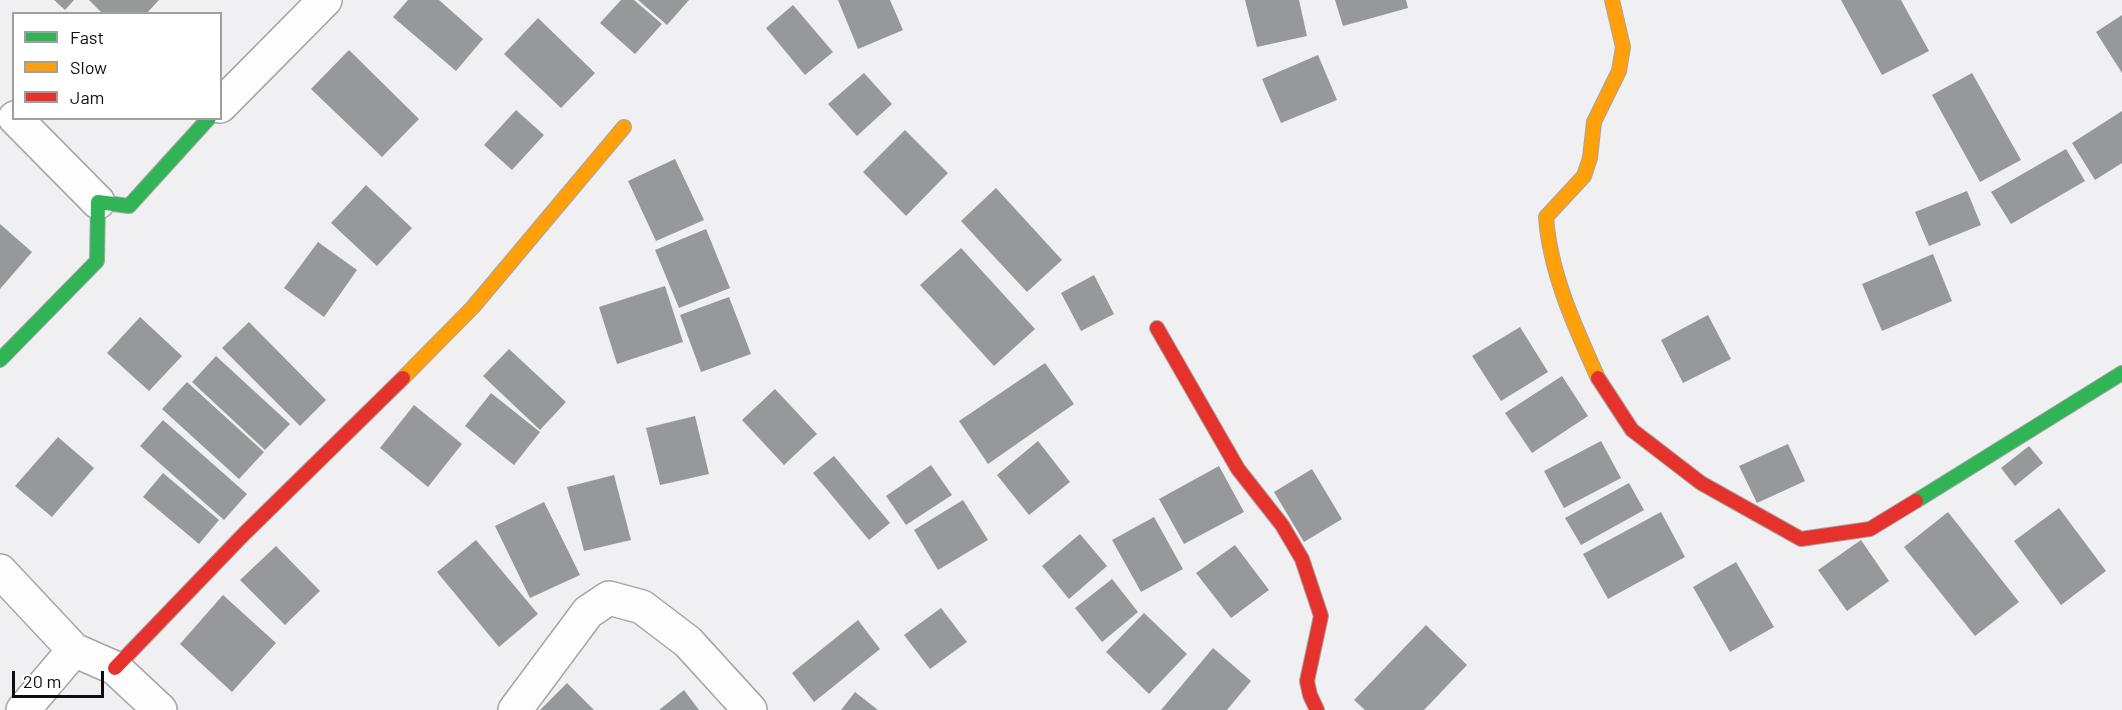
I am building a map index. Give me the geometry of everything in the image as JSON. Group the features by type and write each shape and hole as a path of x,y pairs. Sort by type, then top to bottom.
{"street":[{"path":"222,104 326,0"},
{"path":"1612,0 1623,47 1619,71 1594,122 1590,158 1584,176 1546,217 1548,245 1561,291 1601,384 1632,430 1672,463 1701,483 1801,539 1870,529 2122,373"},
{"path":"0,101 12,116"},
{"path":"16,120 98,202 129,206 207,120"},
{"path":"115,668 244,534 343,439 473,307 624,127"},
{"path":"0,360 97,261 98,202"},
{"path":"1157,328 1250,487 1291,536 1319,604 1322,625 1305,683 1317,710"},
{"path":"0,571 75,650 115,668 160,710"},
{"path":"515,710 588,612 609,598 642,607 688,642 750,710"},
{"path":"23,710 75,650"}],"building":[{"path":"54,0 74,0 65,10"},
{"path":"89,0 159,0 148,12 101,12"},
{"path":"408,0 439,0 483,39 456,71 393,17"},
{"path":"621,0 634,0 662,24 635,54 600,23"},
{"path":"638,0 689,0 667,25"},
{"path":"838,0 890,0 903,30 858,49"},
{"path":"1245,0 1299,0 1307,36 1257,47"},
{"path":"1335,0 1406,0 1408,8 1343,26"},
{"path":"1841,0 1901,0 1929,51 1882,75"},
{"path":"793,5 833,52 805,75 766,28"},
{"path":"2122,15 2122,73 2096,32"},
{"path":"538,18 595,73 561,108 504,54"},
{"path":"349,50 419,119 382,157 311,89"},
{"path":"1318,55 1337,100 1281,123 1262,79"},
{"path":"864,73 892,104 857,136 828,104"},
{"path":"1972,73 2021,160 1980,182 1932,95"},
{"path":"516,110 544,135 512,170 484,145"},
{"path":"2122,111 2122,163 2095,180 2072,143"},
{"path":"905,130 948,173 906,216 863,172"},
{"path":"2066,149 2085,181 2011,224 1991,192"},
{"path":"675,159 704,220 656,241 628,181"},
{"path":"366,185 412,228 377,266 331,223"},
{"path":"996,188 1062,260 1027,292 961,221"},
{"path":"1967,191 1981,225 1929,246 1915,212"},
{"path":"0,224 32,252 0,289"},
{"path":"706,229 730,288 679,308 655,250"},
{"path":"318,242 357,270 324,317 284,288"},
{"path":"961,248 1035,329 994,366 920,285"},
{"path":"1933,254 1952,301 1882,331 1862,284"},
{"path":"1094,275 1114,314 1081,331 1061,293"},
{"path":"665,286 683,342 617,364 599,307"},
{"path":"729,297 751,354 701,372 680,315"},
{"path":"1708,315 1731,359 1683,383 1661,340"},
{"path":"140,317 182,356 149,391 107,353"},
{"path":"249,322 326,400 300,426 222,348"},
{"path":"1520,327 1548,372 1501,401 1472,356"},
{"path":"509,349 566,402 540,430 483,376"},
{"path":"216,356 290,424 265,450 192,382"},
{"path":"1045,363 1074,404 988,464 959,421"},
{"path":"1562,376 1588,416 1532,453 1505,413"},
{"path":"187,382 264,452 239,479 162,409"},
{"path":"775,389 817,434 784,465 742,420"},
{"path":"491,393 540,432 514,465 465,426"},
{"path":"414,405 462,444 428,487 380,448"},
{"path":"695,416 709,474 660,485 646,428"},
{"path":"163,420 247,494 224,520 140,446"},
{"path":"58,437 94,468 52,517 15,486"},
{"path":"1038,441 1070,482 1029,515 997,475"},
{"path":"1601,441 1621,478 1564,508 1544,471"},
{"path":"1788,444 1805,481 1757,503 1739,466"},
{"path":"2029,446 2043,463 2015,486 2001,468"},
{"path":"834,456 890,523 869,540 813,473"},
{"path":"931,465 952,495 906,525 886,496"},
{"path":"1219,466 1244,512 1184,544 1159,499"},
{"path":"1312,469 1342,519 1304,542 1274,492"},
{"path":"163,473 219,520 199,544 143,497"},
{"path":"614,475 631,540 584,551 567,487"},
{"path":"1629,483 1644,510 1581,545 1565,518"},
{"path":"963,500 988,540 938,570 914,530"},
{"path":"544,502 580,575 530,598 495,526"},
{"path":"2059,508 2106,571 2061,605 2014,541"},
{"path":"1661,512 1685,557 1608,599 1583,554"},
{"path":"1948,512 2019,602 1975,636 1904,547"},
{"path":"1154,517 1183,569 1141,592 1112,540"},
{"path":"1080,534 1107,566 1069,599 1042,566"},
{"path":"476,540 538,614 499,647 437,572"},
{"path":"1861,540 1889,581 1847,611 1818,570"},
{"path":"1235,545 1269,590 1231,618 1196,573"},
{"path":"276,546 320,591 285,625 240,580"},
{"path":"1736,562 1774,627 1730,652 1693,587"},
{"path":"1112,579 1138,612 1102,642 1075,608"},
{"path":"223,595 276,643 232,692 180,644"},
{"path":"941,608 967,642 930,669 904,635"},
{"path":"1144,613 1187,654 1149,694 1106,652"},
{"path":"858,620 880,649 814,702 792,673"},
{"path":"1426,625 1467,665 1424,710 1365,710 1354,700"},
{"path":"1213,648 1251,681 1227,710 1161,710"},
{"path":"567,683 594,710 540,710"},
{"path":"684,690 699,710 659,710"},
{"path":"855,692 878,710 841,710"}],"traffic: fast":[{"path":"0,360 97,261 98,202 129,206 207,120"},
{"path":"1916,501 2122,373"}],"traffic: slow":[{"path":"1598,378 1572,319 1558,279 1548,238 1546,217 1584,176 1590,158 1594,122 1619,71 1623,47 1612,0"},
{"path":"403,378 473,307 624,127"}],"traffic: jam":[{"path":"1157,328 1238,469 1282,525 1302,559 1321,616 1307,681 1317,710"},
{"path":"115,668 244,534 403,378"},
{"path":"1598,378 1632,430 1701,483 1801,539 1870,529 1916,501"}]}
